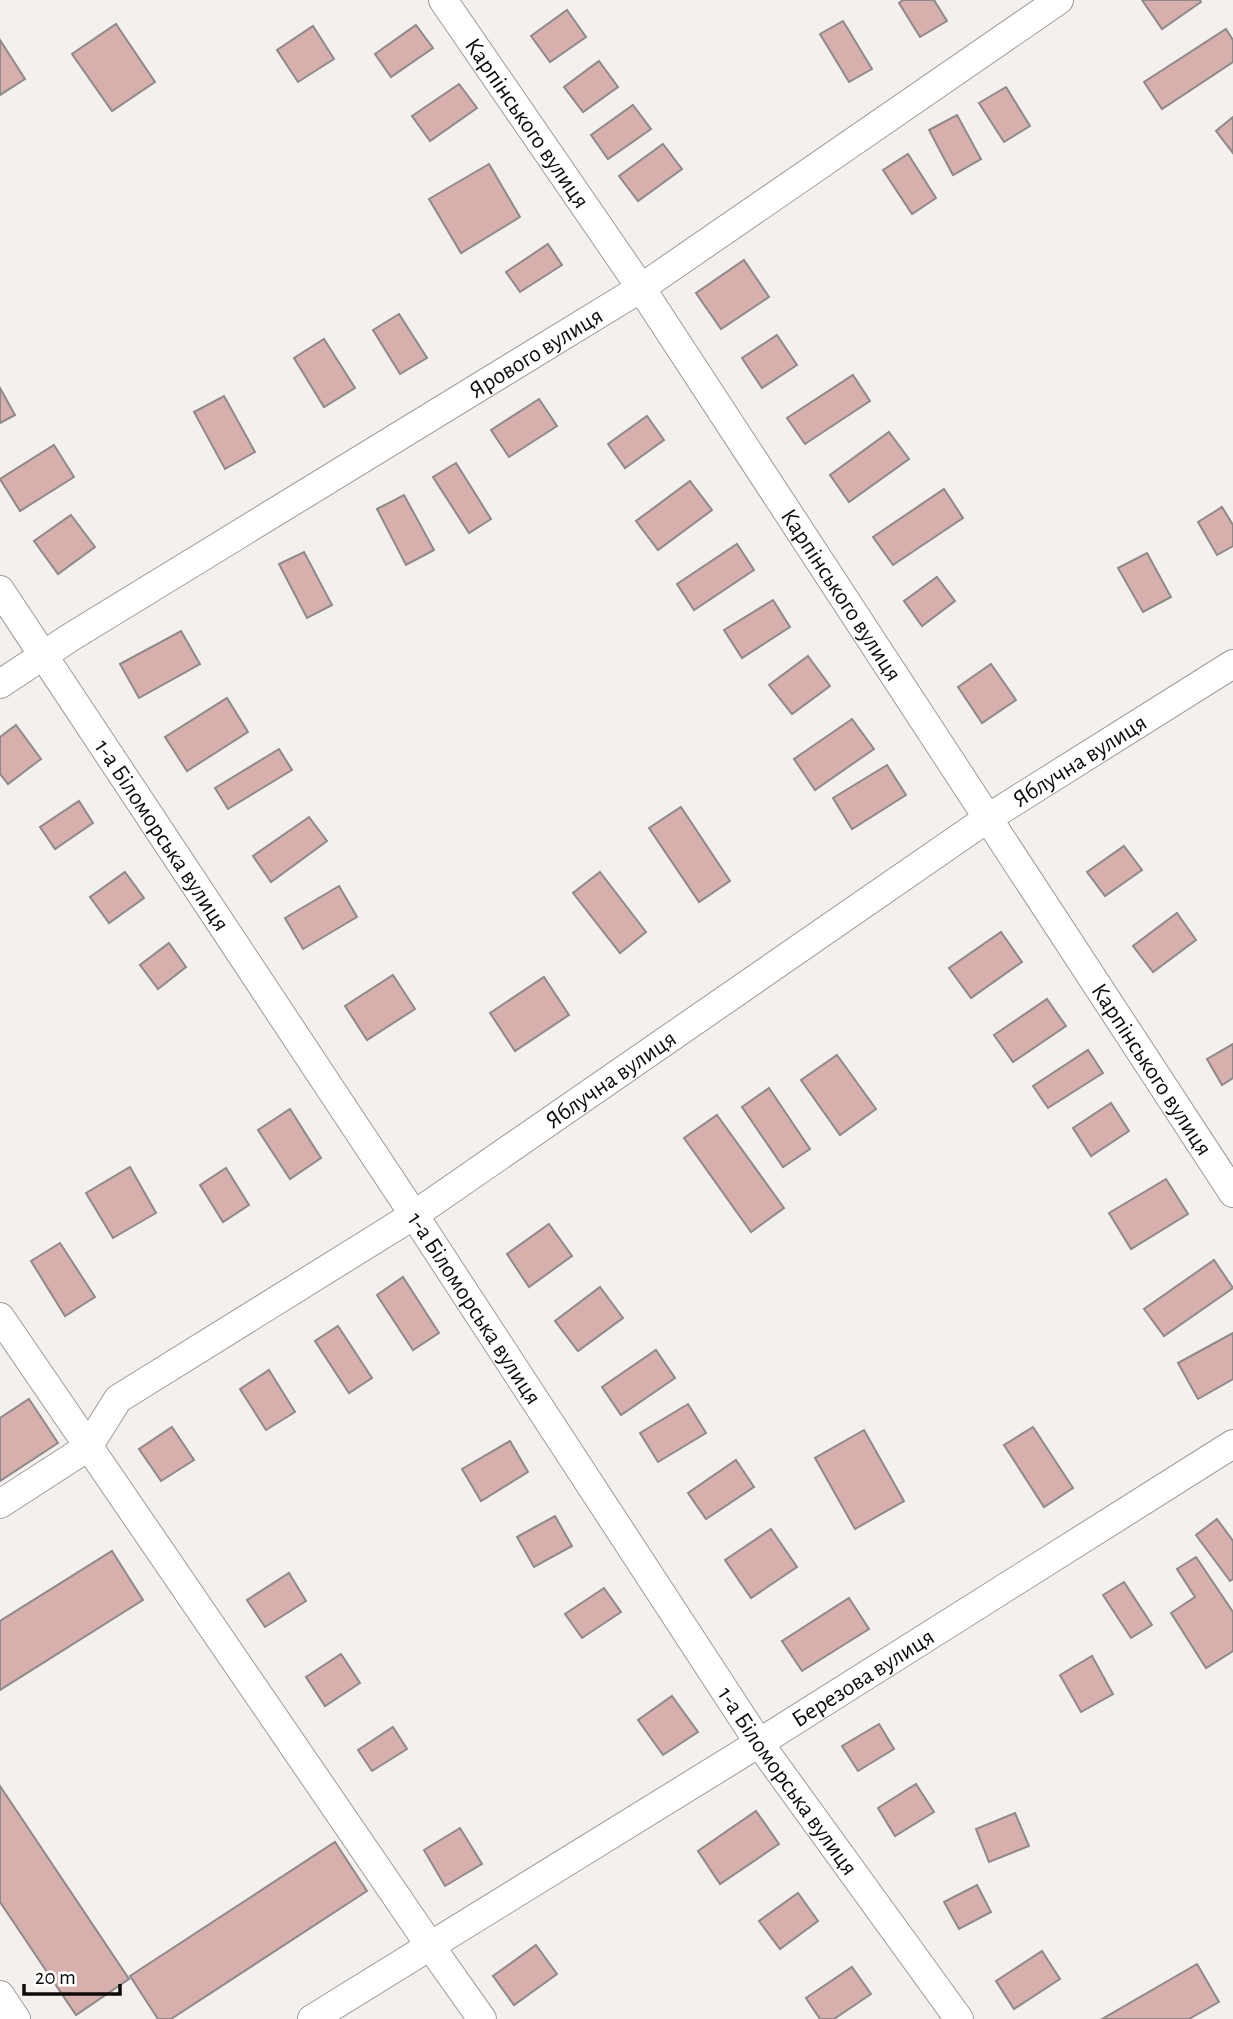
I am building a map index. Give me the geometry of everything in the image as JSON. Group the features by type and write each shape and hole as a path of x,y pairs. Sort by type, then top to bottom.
{"street":[{"name":"Карпінського вулиця","path":"443,0 641,288 1233,1193"},
{"name":"Ярового вулиця","path":"0,684 641,288 1059,0"},
{"name":"1-а Біломорська вулиця","path":"0,590 414,1215 759,1743 959,2019"},
{"name":"Яблучна вулиця","path":"0,1504 88,1447 118,1399 414,1215 988,818 1233,664"},
{"path":"0,1317 482,2019"},
{"name":"Березова вулиця","path":"312,2019 759,1743 1233,1444"},
{"path":"0,1995 16,2019"}],"building":[{"path":"903,0 934,0 947,21 920,37 899,3"},
{"path":"1142,0 1200,0 1201,2 1162,29"},
{"path":"567,10 586,37 550,62 531,36"},
{"path":"843,21 872,69 849,82 820,34"},
{"path":"116,24 155,82 112,111 72,54"},
{"path":"416,25 433,48 391,77 375,54"},
{"path":"313,26 334,59 298,82 277,50"},
{"path":"1226,29 1233,40 1233,62 1162,109 1144,82"},
{"path":"0,40 25,79 0,95"},
{"path":"599,61 618,87 583,112 564,87"},
{"path":"459,84 477,108 430,141 412,116"},
{"path":"1006,87 1030,126 1004,142 979,103"},
{"path":"633,105 651,129 608,159 591,135"},
{"path":"957,115 981,159 953,175 929,130"},
{"path":"1233,117 1233,153 1216,131"},
{"path":"663,144 682,169 638,201 619,176"},
{"path":"908,154 936,198 912,214 883,170"},
{"path":"489,164 520,217 461,253 429,199"},
{"path":"548,244 562,265 520,292 506,272"},
{"path":"744,260 769,297 721,329 696,293"},
{"path":"399,314 427,358 400,374 373,330"},
{"path":"777,335 797,365 762,388 742,358"},
{"path":"324,339 355,388 324,407 294,358"},
{"path":"853,375 870,401 805,444 787,418"},
{"path":"0,388 15,415 0,423"},
{"path":"224,396 255,452 225,469 194,412"},
{"path":"539,399 557,426 509,457 491,430"},
{"path":"647,416 664,440 625,468 608,444"},
{"path":"889,432 909,459 849,502 830,475"},
{"path":"54,445 74,477 20,511 0,479"},
{"path":"456,463 491,519 469,533 433,477"},
{"path":"690,481 712,510 658,550 636,521"},
{"path":"944,489 963,518 893,565 873,537"},
{"path":"404,495 434,550 406,565 377,509"},
{"path":"1222,507 1233,525 1233,546 1217,555 1198,522"},
{"path":"71,515 95,547 58,574 34,541"},
{"path":"737,544 754,570 694,610 677,584"},
{"path":"304,552 332,605 307,618 279,564"},
{"path":"1147,553 1171,597 1143,612 1118,568"},
{"path":"937,577 955,601 922,626 904,601"},
{"path":"773,600 790,627 742,658 724,630"},
{"path":"181,631 200,664 139,698 120,664"},
{"path":"808,656 830,686 792,714 769,685"},
{"path":"991,664 1016,700 982,723 958,687"},
{"path":"227,698 248,732 187,771 165,737"},
{"path":"852,719 874,749 815,790 794,759"},
{"path":"16,725 41,759 8,784 0,774 0,737"},
{"path":"279,749 292,770 228,809 215,788"},
{"path":"887,765 906,795 852,829 833,798"},
{"path":"79,801 93,823 55,849 40,827"},
{"path":"681,807 730,881 699,902 649,828"},
{"path":"309,817 327,841 271,882 253,856"},
{"path":"1124,846 1142,870 1105,896 1087,872"},
{"path":"125,872 144,898 109,923 90,897"},
{"path":"600,872 646,932 620,953 573,893"},
{"path":"339,886 357,917 303,949 285,918"},
{"path":"1177,913 1196,940 1153,972 1133,946"},
{"path":"1001,932 1022,962 971,998 949,968"},
{"path":"169,943 186,967 158,989 140,965"},
{"path":"393,975 415,1009 367,1040 345,1006"},
{"path":"544,977 569,1015 515,1051 490,1013"},
{"path":"1047,999 1066,1026 1013,1062 994,1035"},
{"path":"1233,1044 1233,1078 1222,1085 1207,1059"},
{"path":"1088,1050 1103,1073 1048,1108 1033,1086"},
{"path":"837,1055 876,1109 840,1135 801,1080"},
{"path":"769,1088 810,1149 783,1167 742,1107"},
{"path":"1111,1103 1129,1131 1091,1156 1073,1128"},
{"path":"290,1109 321,1158 290,1179 258,1130"},
{"path":"717,1115 784,1208 751,1232 684,1138"},
{"path":"130,1167 156,1213 113,1238 86,1193"},
{"path":"226,1168 249,1205 223,1222 200,1185"},
{"path":"1166,1179 1188,1214 1131,1249 1109,1213"},
{"path":"549,1224 572,1256 529,1287 507,1254"},
{"path":"60,1243 95,1297 65,1316 31,1261"},
{"path":"1214,1260 1233,1288 1164,1336 1144,1309"},
{"path":"403,1277 439,1333 413,1350 377,1295"},
{"path":"600,1287 623,1318 578,1351 555,1321"},
{"path":"338,1326 372,1378 349,1393 315,1341"},
{"path":"1233,1333 1233,1379 1198,1399 1178,1363"},
{"path":"656,1350 675,1378 621,1415 602,1387"},
{"path":"269,1370 295,1412 266,1430 240,1389"},
{"path":"29,1399 58,1443 0,1481 0,1418"},
{"path":"688,1404 706,1433 658,1462 640,1433"},
{"path":"172,1427 194,1460 161,1481 139,1449"},
{"path":"1033,1427 1073,1488 1044,1507 1004,1445"},
{"path":"864,1430 904,1501 855,1529 815,1458"},
{"path":"510,1441 528,1472 481,1501 462,1469"},
{"path":"736,1460 754,1487 706,1519 688,1493"},
{"path":"555,1516 572,1546 534,1567 517,1537"},
{"path":"1217,1519 1233,1541 1233,1579 1230,1581 1196,1535"},
{"path":"771,1529 797,1567 751,1598 725,1560"},
{"path":"112,1551 143,1600 0,1690 0,1621"},
{"path":"1196,1557 1233,1612 1233,1651 1206,1668 1171,1613 1195,1597 1177,1569"},
{"path":"289,1573 306,1601 265,1627 247,1600"},
{"path":"1124,1582 1152,1625 1131,1638 1103,1595"},
{"path":"604,1588 621,1612 582,1638 565,1614"},
{"path":"849,1598 869,1629 802,1671 782,1641"},
{"path":"341,1654 360,1683 325,1706 306,1677"},
{"path":"1092,1656 1113,1694 1081,1712 1060,1675"},
{"path":"672,1696 698,1732 663,1755 638,1720"},
{"path":"879,1724 894,1749 858,1771 842,1746"},
{"path":"393,1727 407,1749 372,1771 358,1750"},
{"path":"916,1784 934,1812 895,1836 878,1808"},
{"path":"0,1786 129,1979 76,2015 0,1902"},
{"path":"756,1811 779,1844 720,1884 698,1851"},
{"path":"1015,1813 1029,1846 989,1862 976,1829"},
{"path":"460,1828 482,1864 445,1886 424,1850"},
{"path":"335,1842 367,1891 171,2019 158,2019 130,1976"},
{"path":"977,1885 991,1912 959,1929 944,1902"},
{"path":"798,1893 818,1921 780,1949 759,1921"},
{"path":"536,1945 557,1974 514,2005 493,1976"},
{"path":"1042,1951 1060,1979 1014,2009 996,1981"},
{"path":"1197,1964 1219,2002 1189,2019 1102,2019"},
{"path":"852,1967 871,1994 834,2019 820,2019 806,1998"}]}
